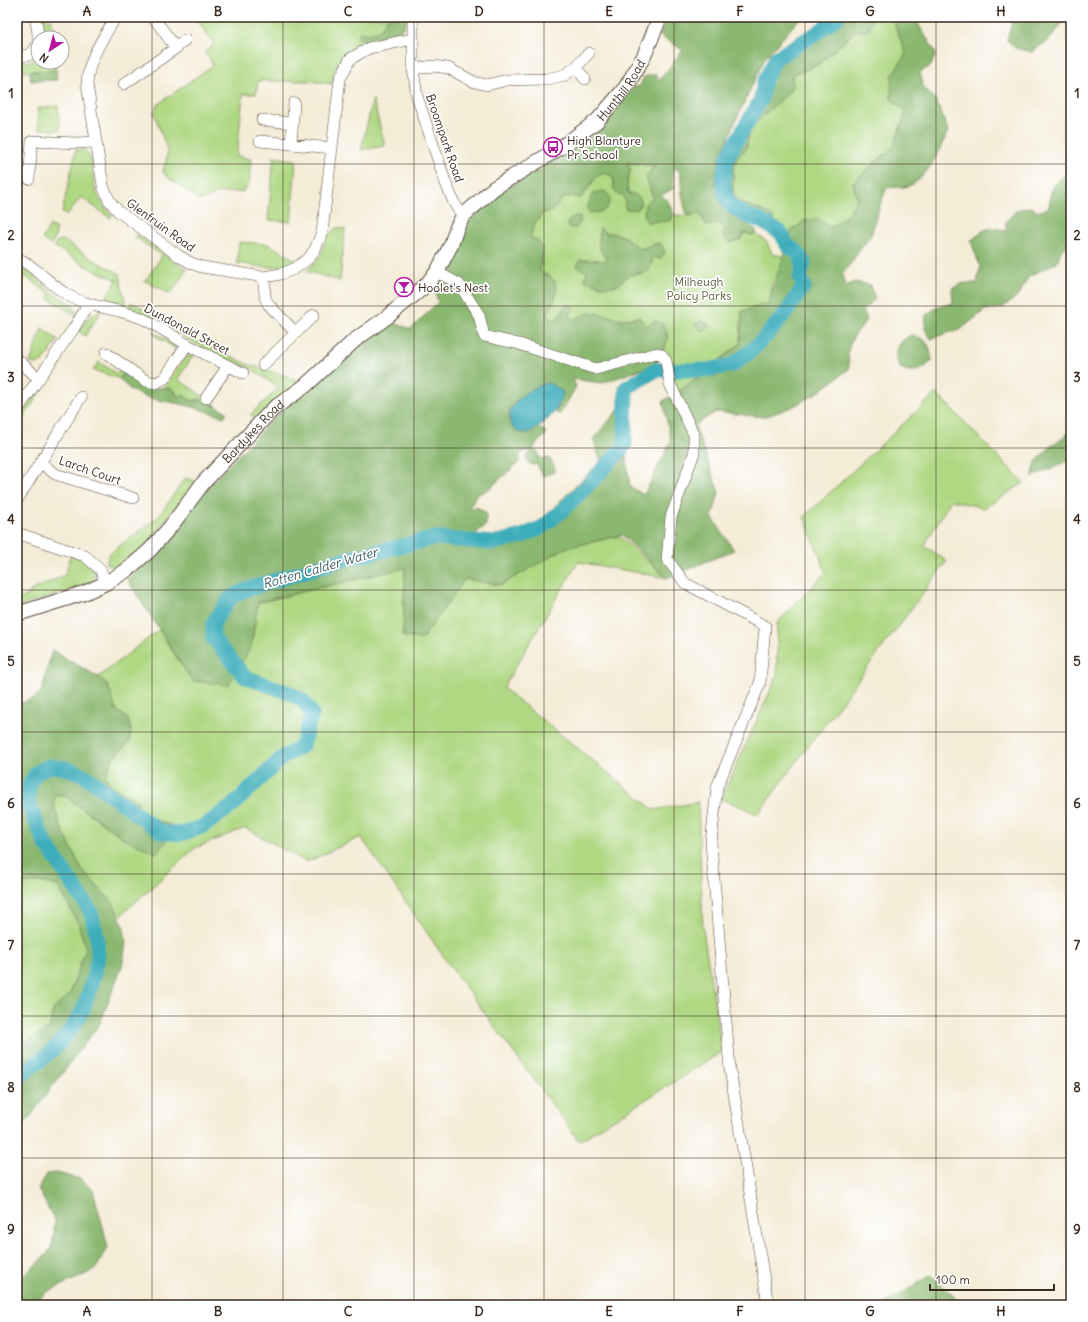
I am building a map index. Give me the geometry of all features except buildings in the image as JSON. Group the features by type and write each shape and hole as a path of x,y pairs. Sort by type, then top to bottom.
{"main road":[{"name":"Hunthill Road","path":"463,216 494,188 563,146 597,121 626,87 644,56 660,17"},
{"name":"Bardykes Road","path":"17,614 84,593 106,583 127,570 150,550 171,526 203,483 273,409 309,382 338,354 364,332 387,317 412,297 437,272 451,245 457,227 463,216"}],"street":[{"path":"17,57 31,54 37,44 38,34 35,17"},
{"name":"Glenfruin Road","path":"116,17 91,62 87,84 102,186 109,200 118,211 179,256 191,263 202,267 264,277 282,274 294,269 309,258 322,233 340,79 350,59 369,48 413,39"},
{"path":"153,17 176,48"},
{"name":"Broompark Road","path":"413,17 413,68 419,104 445,181 454,203 463,216"},
{"path":"124,84 176,48 185,40"},
{"path":"413,68 433,66 448,68 474,82 487,84 507,80 546,79 565,75 576,67 589,53"},
{"path":"576,67 585,79"},
{"path":"291,144 294,103"},
{"path":"262,120 293,123"},
{"path":"30,179 32,141 72,143 95,142"},
{"path":"260,141 332,148"},
{"name":"Dundonald Street","path":"17,258 26,262 66,294 87,304 139,317 149,321 187,344 243,373"},
{"path":"437,272 459,284 479,315 484,336 519,344 596,369 657,353 662,355 666,361 670,384 694,435 694,453 671,517 667,558 685,582 765,626 760,682 717,787 711,843 730,1069 768,1305"},
{"path":"264,277 265,297 268,304 296,333"},
{"path":"17,410 74,328 87,304"},
{"path":"263,365 314,315"},
{"path":"106,353 146,381 156,383 165,378 187,344"},
{"path":"17,359 39,379"},
{"name":"Dundonald Street","path":"206,398 228,366"},
{"path":"17,500 40,463 77,414 81,397"},
{"name":"Larch Court","path":"40,463 55,474 115,498 133,498"},
{"path":"17,533 85,556 100,569 106,583"}],"green space":[{"path":"41,17 46,17 48,20 52,19 53,30 43,30"},
{"path":"195,17 407,17 405,26 400,32 393,36 358,45 351,48 343,55 334,74 332,84 308,81 258,81 256,94 243,94 237,155 251,159 249,186 242,192 218,193 206,199 199,200 166,176 163,172 167,149 154,113 157,105 213,65 205,52 214,44"},
{"path":"388,17 407,17 399,31 390,37 373,41 358,38 358,34 360,32 370,34 380,29"},
{"path":"667,17 801,17 765,58 728,140 721,152 719,160 715,187 718,198 726,209 756,230 756,234 743,234 741,239 731,243 725,240 722,234 725,228 718,223 706,225 700,213 693,216 687,215 682,195 681,174 676,168 672,172 674,188 661,195 669,204 673,215 669,221 647,222 644,217 645,204 653,198 646,177 655,166 627,163 631,169 627,181 628,194 635,194 641,200 641,204 637,210 625,209 623,194 618,195 614,191 614,181 612,176 605,173 597,176 581,198 570,196 560,200 554,210 543,213 535,223 530,237 538,241 543,250 540,272 554,280 556,285 557,291 547,317 556,320 561,314 565,305 575,307 570,313 573,320 590,312 617,319 639,317 646,326 655,321 662,323 667,331 667,342 656,364 602,383 573,379 576,387 560,414 555,412 560,404 528,392 515,402 511,407 509,414 511,423 514,427 520,432 525,433 530,432 537,427 546,432 546,435 534,448 520,454 519,462 490,488 475,496 472,504 467,508 477,508 486,513 486,525 476,533 474,541 516,545 601,461 593,439 620,408 630,487 644,495 671,441 663,401 682,390 740,344 742,311 768,304 792,230 806,220 818,219 831,228 846,216 857,200 853,182 894,146 906,111 891,99 892,75 906,54 892,17 914,17 936,53 931,66 920,72 923,87 936,100 948,131 933,162 922,177 909,186 887,187 871,235 842,275 846,286 855,282 870,285 875,299 862,310 867,319 852,339 848,351 849,369 817,393 792,407 764,417 716,412 695,425 719,493 712,517 734,550 667,578 622,535 565,548 501,585 465,579 422,639 403,637 405,568 258,602 251,647 229,685 192,681 127,579 166,544 207,488 281,411 344,355 388,321 411,329 438,302 434,288 470,221 498,193 540,170 559,153 580,143 588,131 634,87 640,86 644,77 656,75 659,81 683,50 660,36"},
{"path":"838,17 873,17 870,27 866,32 857,30 820,63 792,76 793,85 789,92 750,128 746,149 738,157 733,169 733,191 735,196 738,200 748,206 770,215 776,223 776,230 761,221 745,215 731,206 725,195 723,178 728,156 761,99 764,82 776,58 817,33"},
{"path":"873,17 892,17 906,54 892,75 906,111 894,146 853,182 857,200 846,216 830,228 818,219 792,230 789,238 782,230 776,228 776,223 770,215 748,206 738,200 735,196 733,185 736,161 740,154 746,149 750,128 793,85 792,76 820,63 857,30 870,27"},
{"path":"1008,17 1071,17 1071,20 1066,18 1051,38 1032,52 1015,48 1007,40 1013,18"},
{"path":"30,61 30,70 56,70 17,72 17,64"},
{"path":"56,70 57,80 31,81 30,71"},
{"path":"373,99 385,146 361,150"},
{"path":"58,106 60,130 39,129 37,108"},
{"path":"83,149 87,152 91,161 95,188 102,203 112,215 110,218 81,197 68,214 62,213 76,150"},
{"path":"274,157 296,160 291,222 268,220"},
{"name":"Milheugh Policy Parks","path":"627,163 655,165 646,177 669,221 673,215 693,216 700,213 706,225 718,223 725,228 722,234 725,240 741,239 746,233 751,235 756,234 766,241 773,255 779,255 784,258 777,281 772,283 771,296 768,304 742,311 740,344 675,394 663,350 667,336 666,330 662,323 655,321 646,326 639,317 617,319 606,315 573,320 570,313 561,314 556,320 547,317 556,295 540,273 543,250 530,237 535,223 543,213 554,210 560,200 570,196 597,176 605,173 612,176 614,191 623,194 625,201 641,204 641,200 635,194 628,194 627,182 631,169","holes":["605,233 621,235 640,249 651,244 653,257 652,264 644,273 629,275 624,280 608,287 585,280 587,272 594,259 609,261"]},
{"path":"1064,176 1071,177 1071,241 1061,251 1057,262 1028,277 1019,295 1002,308 985,310 960,330 931,339 925,329 926,315 936,308 953,303 952,288 964,283 977,283 980,267 971,241 979,233 987,229 1006,231 1006,221 1017,210 1031,207 1038,212 1049,207 1052,189"},
{"path":"602,191 606,192 610,198 608,206 601,212 590,213 587,209 592,194"},
{"path":"575,216 580,217 580,223 576,228 569,228 568,222"},
{"path":"50,225 56,229 55,238 51,245 42,239"},
{"path":"336,228 345,229 340,281 307,271 320,256 328,235"},
{"path":"600,228 606,233 621,235 640,249 659,243 662,245 665,252 660,259 653,257 649,270 629,276 615,286 602,286 593,283 585,280 587,272 577,266 580,260 608,260 602,252 600,246"},
{"path":"137,234 187,269 171,294 145,281 162,256 135,237"},
{"path":"63,240 84,254 120,274 127,306 103,301 117,280 91,269 54,246 57,241"},
{"path":"239,242 268,244 296,260 289,264 274,267 259,267 237,263"},
{"path":"17,264 28,271 56,295 72,304 76,311 75,315 48,298 51,295 25,276 24,278 17,273"},
{"path":"131,302 198,340 247,364 302,381 256,418 250,415 279,388 253,370 231,360 230,362 151,317 129,308"},
{"path":"95,313 100,313 85,336 79,332 88,318"},
{"path":"701,320 708,324 709,328 707,330 703,331 696,326 696,324"},
{"path":"42,328 58,340 43,362 36,364 30,363"},
{"path":"154,332 173,343 176,349 153,334"},
{"path":"911,335 921,338 927,343 932,361 925,367 914,371 900,368 896,357 897,348 899,345"},
{"path":"194,354 178,379 217,406 198,399 193,401 177,396 175,391 163,388 185,358"},
{"path":"99,362 117,374 121,369 126,373 122,375 120,379 93,370"},
{"path":"126,373 139,383 148,387 168,388 171,389 177,396 183,394 188,399 193,401 202,400 227,412 224,417 190,406 141,395 126,386 120,379 122,375"},
{"path":"48,376 49,377 17,429 17,420"},
{"path":"936,393 1024,483 984,508 951,500 924,546 947,561 757,815 749,810 721,799 777,676 777,623 826,572 804,517"},
{"path":"1071,431 1071,459 1032,477 1036,462 1049,448"},
{"path":"532,449 538,452 540,459 549,458 555,471 546,476 542,475 537,464 531,465 526,458"},
{"path":"185,478 196,481 152,538 140,550 117,568 106,564 109,554 158,517"},
{"path":"619,536 667,578 578,562 503,688 654,810 698,802 703,929 722,1052 579,1141 452,969 361,837 307,862 245,828 195,848 119,917 113,903 82,870 60,825 53,802 56,794 65,796 125,839 178,828 150,818 137,807 138,801 113,787 105,776 114,756 129,743 128,719 115,709 107,684 98,677 159,630 192,681 251,647 258,603 405,567 403,636 422,639 465,579 501,585 565,548"},
{"path":"71,555 89,564 94,572 93,582 79,588 17,607 17,601 31,593 30,591 65,575"},
{"path":"52,650 98,677 107,684 115,709 128,719 131,730 129,743 114,756 105,777 113,787 138,801 137,807 150,818 178,828 156,853 125,839 65,796 56,794 53,802 60,825 82,870 113,903 123,924 126,940 122,966 100,1023 26,1122 17,1131 17,1046 49,1029 53,1010 70,994 86,948 78,923 58,886 40,882 23,884 17,883 17,705 34,698 42,690"},
{"path":"40,882 58,886 78,923 86,948 70,994 53,1010 49,1029 17,1046 17,883 23,884"},
{"path":"56,1173 80,1179 93,1190 108,1248 95,1270 47,1292 32,1305 17,1305 17,1282 46,1255 51,1248 55,1221 38,1189 47,1174"},
{"path":"931,1275 963,1305 883,1305"}],"water":[{"path":"547,383 563,392 556,409 537,428 529,432 519,432 510,422 510,412 512,407 527,392"}],"waterway":[{"name":"Rotten Calder Water","path":"17,1078 59,1044 73,1027 83,1010 98,958 97,937 91,912 44,841 28,803 29,786 36,773 49,766 66,768 84,775 161,832 181,834 204,826 232,806 283,757 302,746 312,714 303,701 290,693 245,677 213,638 213,623 231,597 248,589 334,562 435,538 493,543 522,536 541,528 561,512 625,445 626,388 656,370 706,370 733,365 752,350 769,333 788,310 804,286 800,278 804,263 797,252 787,245 781,233 761,221 745,215 731,206 725,195 723,178 728,156 761,99 764,82 776,58 817,33 838,17"}],"place":[{"name":"High Blantyre Pr School","path":"553,147"},
{"name":"Hoolet's Nest","path":"404,287"}]}
